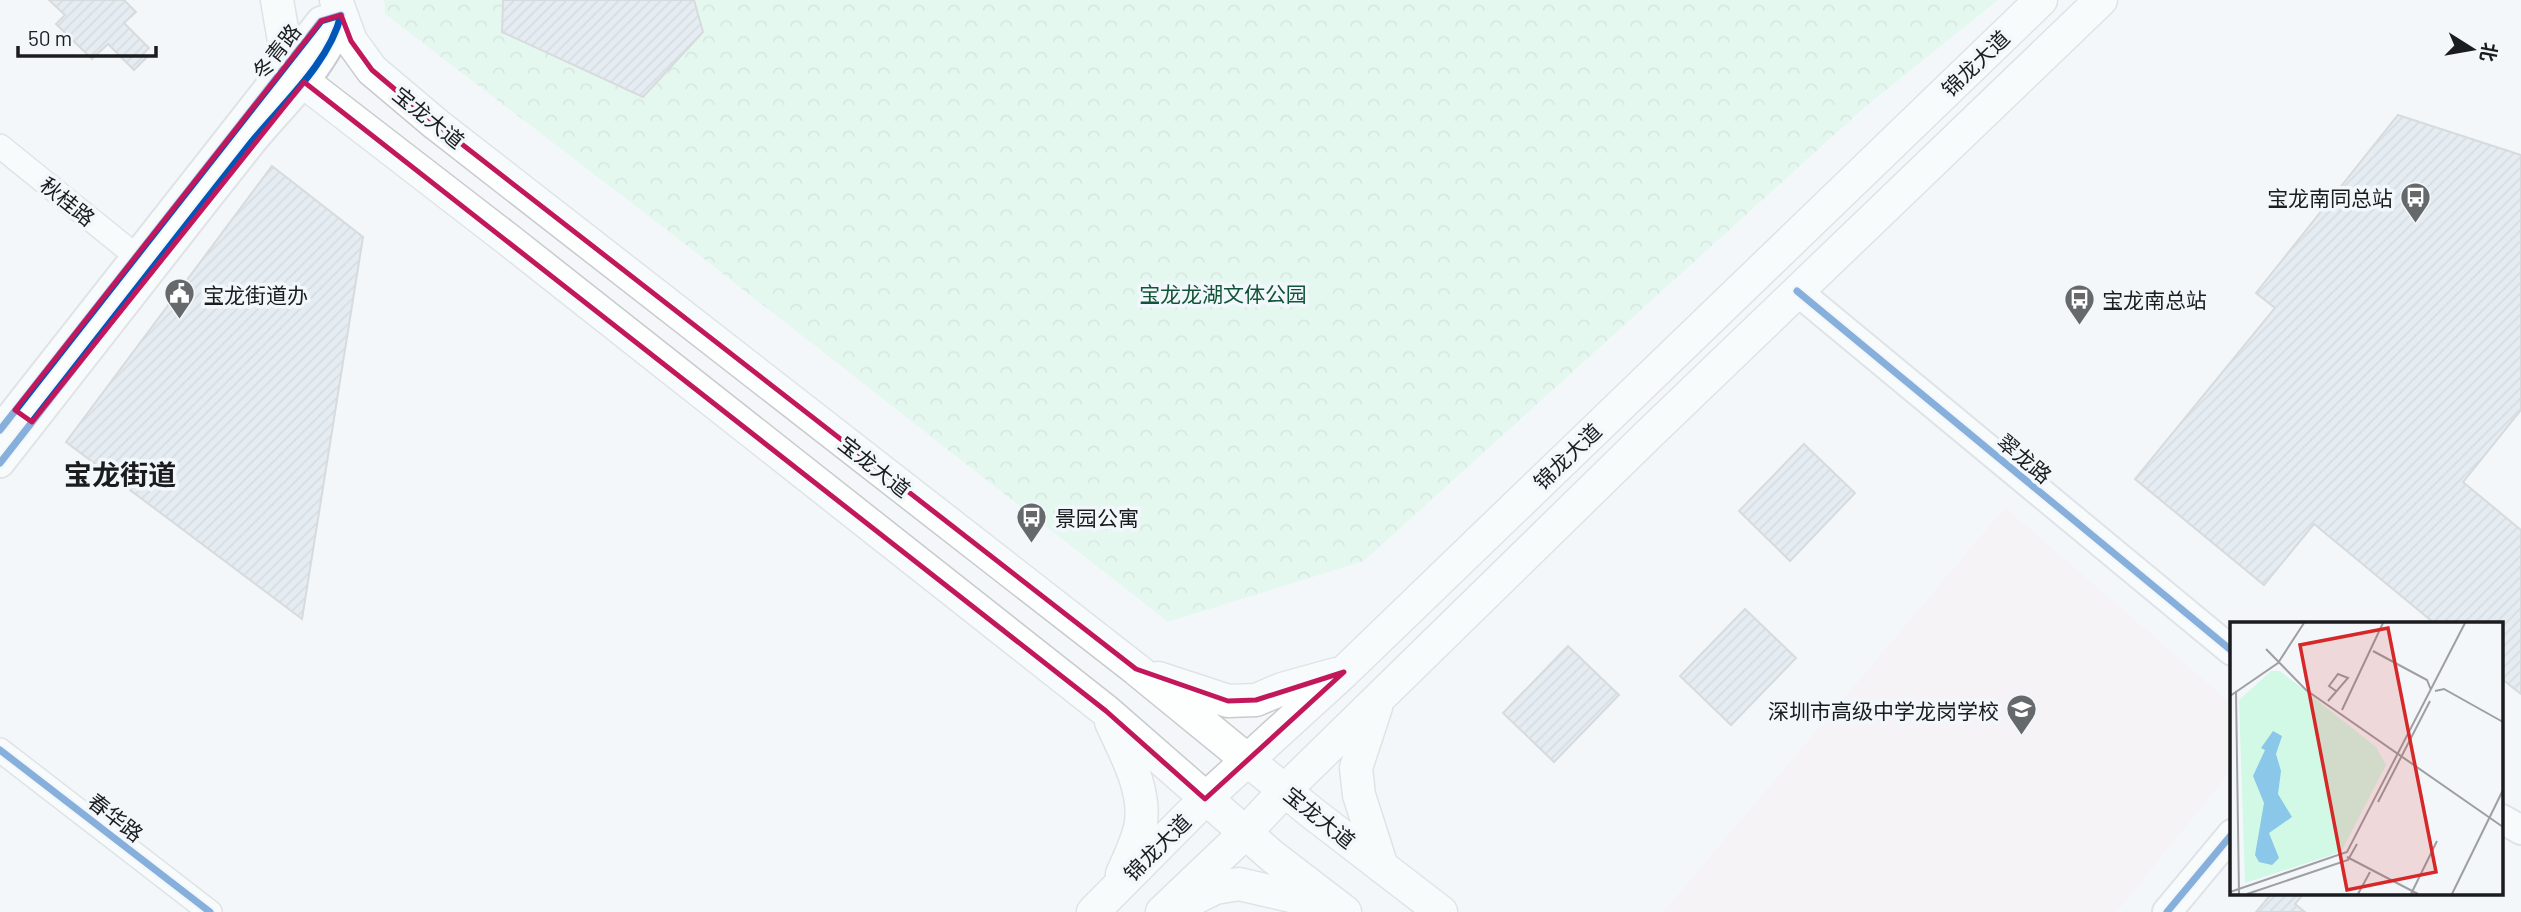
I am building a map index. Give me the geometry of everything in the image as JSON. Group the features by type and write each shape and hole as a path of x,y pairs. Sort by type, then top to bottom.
{"main road":[{"path":"277,0 296,73 1106,711 1245,833 1342,910"},
{"name":"锦龙大道","path":"1104,901 1205,799 1345,672 2041,0"},
{"name":"锦龙大道","path":"1165,912 1379,698 2101,0"},
{"name":"宝龙大道","path":"339,8 351,41 372,70 436,124 1136,669 1311,812 1440,912"},
{"path":"1136,669 1228,701 1256,700 1282,689 1345,672"},
{"path":"1379,698 1356,768 1359,795 1382,867"},
{"path":"1104,901 1133,849 1141,825 1141,801 1132,769 1106,711"},
{"path":"1165,912 1215,888 1238,884 1304,897 1342,910"}],"street":[{"name":"冬青路","path":"16,421 296,73 337,33 339,8"},
{"name":"秋桂路","path":"0,146 136,256"},
{"name":"冬青路","path":"0,463 16,421 136,256 222,163"},
{"name":"翠龙路","path":"1797,291 2230,649"},
{"name":"春华路","path":"0,750 210,912"},
{"path":"2504,820 2521,830"},
{"path":"2167,912 2230,836"}],"highlighted area":[{"path":"341,15 351,41 372,70 436,124 1136,669 1228,701 1256,700 1344,672 1205,799 1106,711 304,82 32,422 15,410 321,21"}],"shaded area":[{"name":"深圳市高级中学龙岗学校","path":"2005,507 2230,702 2230,771 2117,912 1663,912"}],"green space":[{"name":"宝龙龙湖文体公园","path":"384,0 1998,0 1865,107 1364,561 1168,622 690,248 385,14"}],"building":[{"path":"49,0 124,0 136,12 124,23 149,48 143,54 147,57 134,70 108,44 92,59 56,24 65,15"},
{"path":"503,0 694,0 703,32 643,97 502,32"},
{"path":"2398,115 2521,155 2521,410 2463,482 2521,530 2521,694 2504,681 2504,622 2433,622 2314,524 2264,585 2135,479 2275,308 2256,293"},
{"name":"宝龙街道办","path":"272,166 363,237 302,619 66,442"},
{"path":"1804,444 1855,493 1790,561 1739,511"},
{"path":"1745,609 1796,658 1731,725 1680,676"},
{"path":"1568,646 1619,695 1554,762 1503,713"},
{"path":"2271,894 2303,894 2295,904 2305,912 2256,912"}],"cycle path":[{"path":"0,430 321,21 341,15 326,50 303,83 250,144 0,463"},
{"path":"1797,291 2230,649"},
{"path":"0,750 210,912"},
{"path":"2167,912 2230,836"}],"place":[{"name":"宝龙南同总站","path":"2416,224"},
{"name":"宝龙街道办","path":"180,321"},
{"name":"宝龙南总站","path":"2079,326"},
{"name":"景园公寓","path":"1032,544"},
{"name":"深圳市高级中学龙岗学校","path":"2022,737"}],"district":[{"name":"宝龙街道","path":"120,474"}]}
